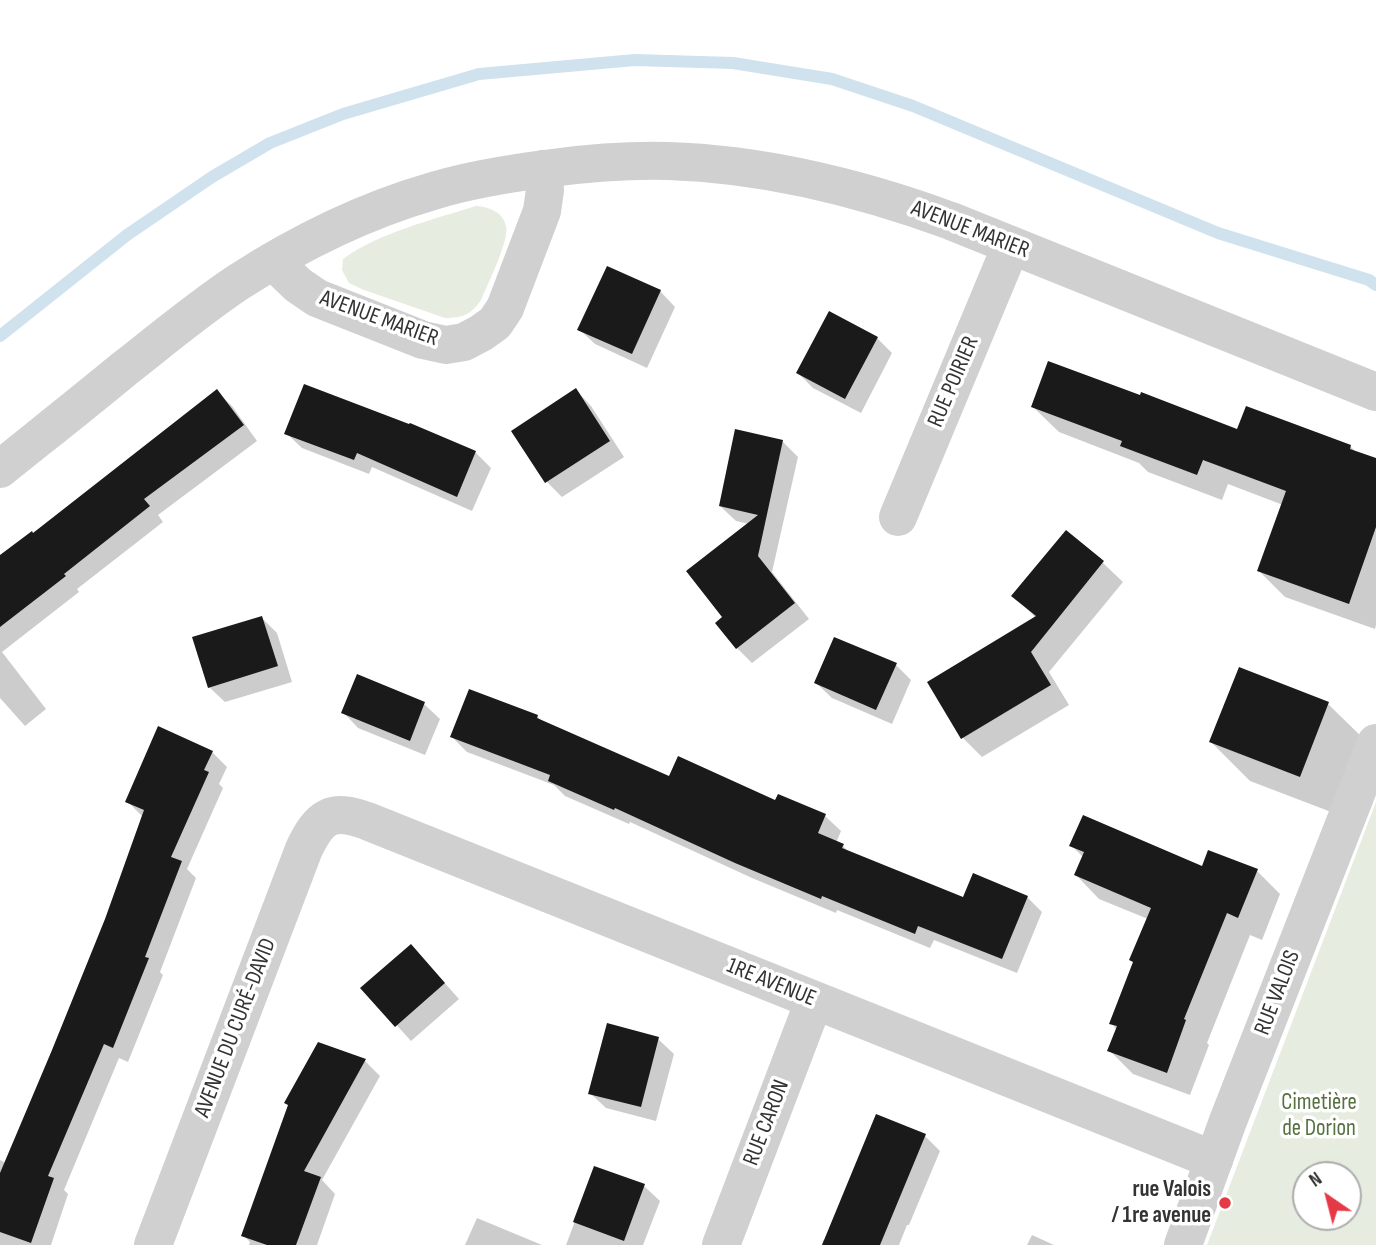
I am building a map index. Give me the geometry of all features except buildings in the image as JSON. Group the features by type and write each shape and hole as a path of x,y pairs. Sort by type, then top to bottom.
{"street":[{"name":"AVENUE MARIER","path":"0,468 199,310 273,261 358,217 407,199 506,174 584,164 668,161 712,164 763,171 880,197 951,221 1376,392"},
{"name":"AVENUE MARIER","path":"273,261 298,285 317,298 423,340 446,345 464,342 495,323 505,308 542,211 545,190 543,169"},
{"name":"RUE POIRIER","path":"898,517 1011,246"},
{"name":"RUE VALOIS","path":"1183,1245 1376,743"},
{"name":"1RE AVENUE","path":"327,818 348,814 367,821 1214,1160"},
{"name":"AVENUE DU CURÉ-DAVID","path":"153,1245 304,849 317,827 327,818"},
{"name":"RUE CARON","path":"721,1245 814,1001"}],"green space":[{"path":"476,206 499,214 506,226 506,232 497,263 481,300 470,312 445,318 349,283 342,270 343,259 357,250 407,228"},
{"name":"Cimetière de Dorion","path":"1376,802 1376,1245 1207,1245"}],"waterway":[{"path":"0,336 127,235 212,177 270,143 343,114 479,74 635,60 733,63 832,79 913,106 1218,233 1369,280 1376,285"}],"place":[{"name":"rue Valois / 1re avenue","path":"1225,1203"}]}
